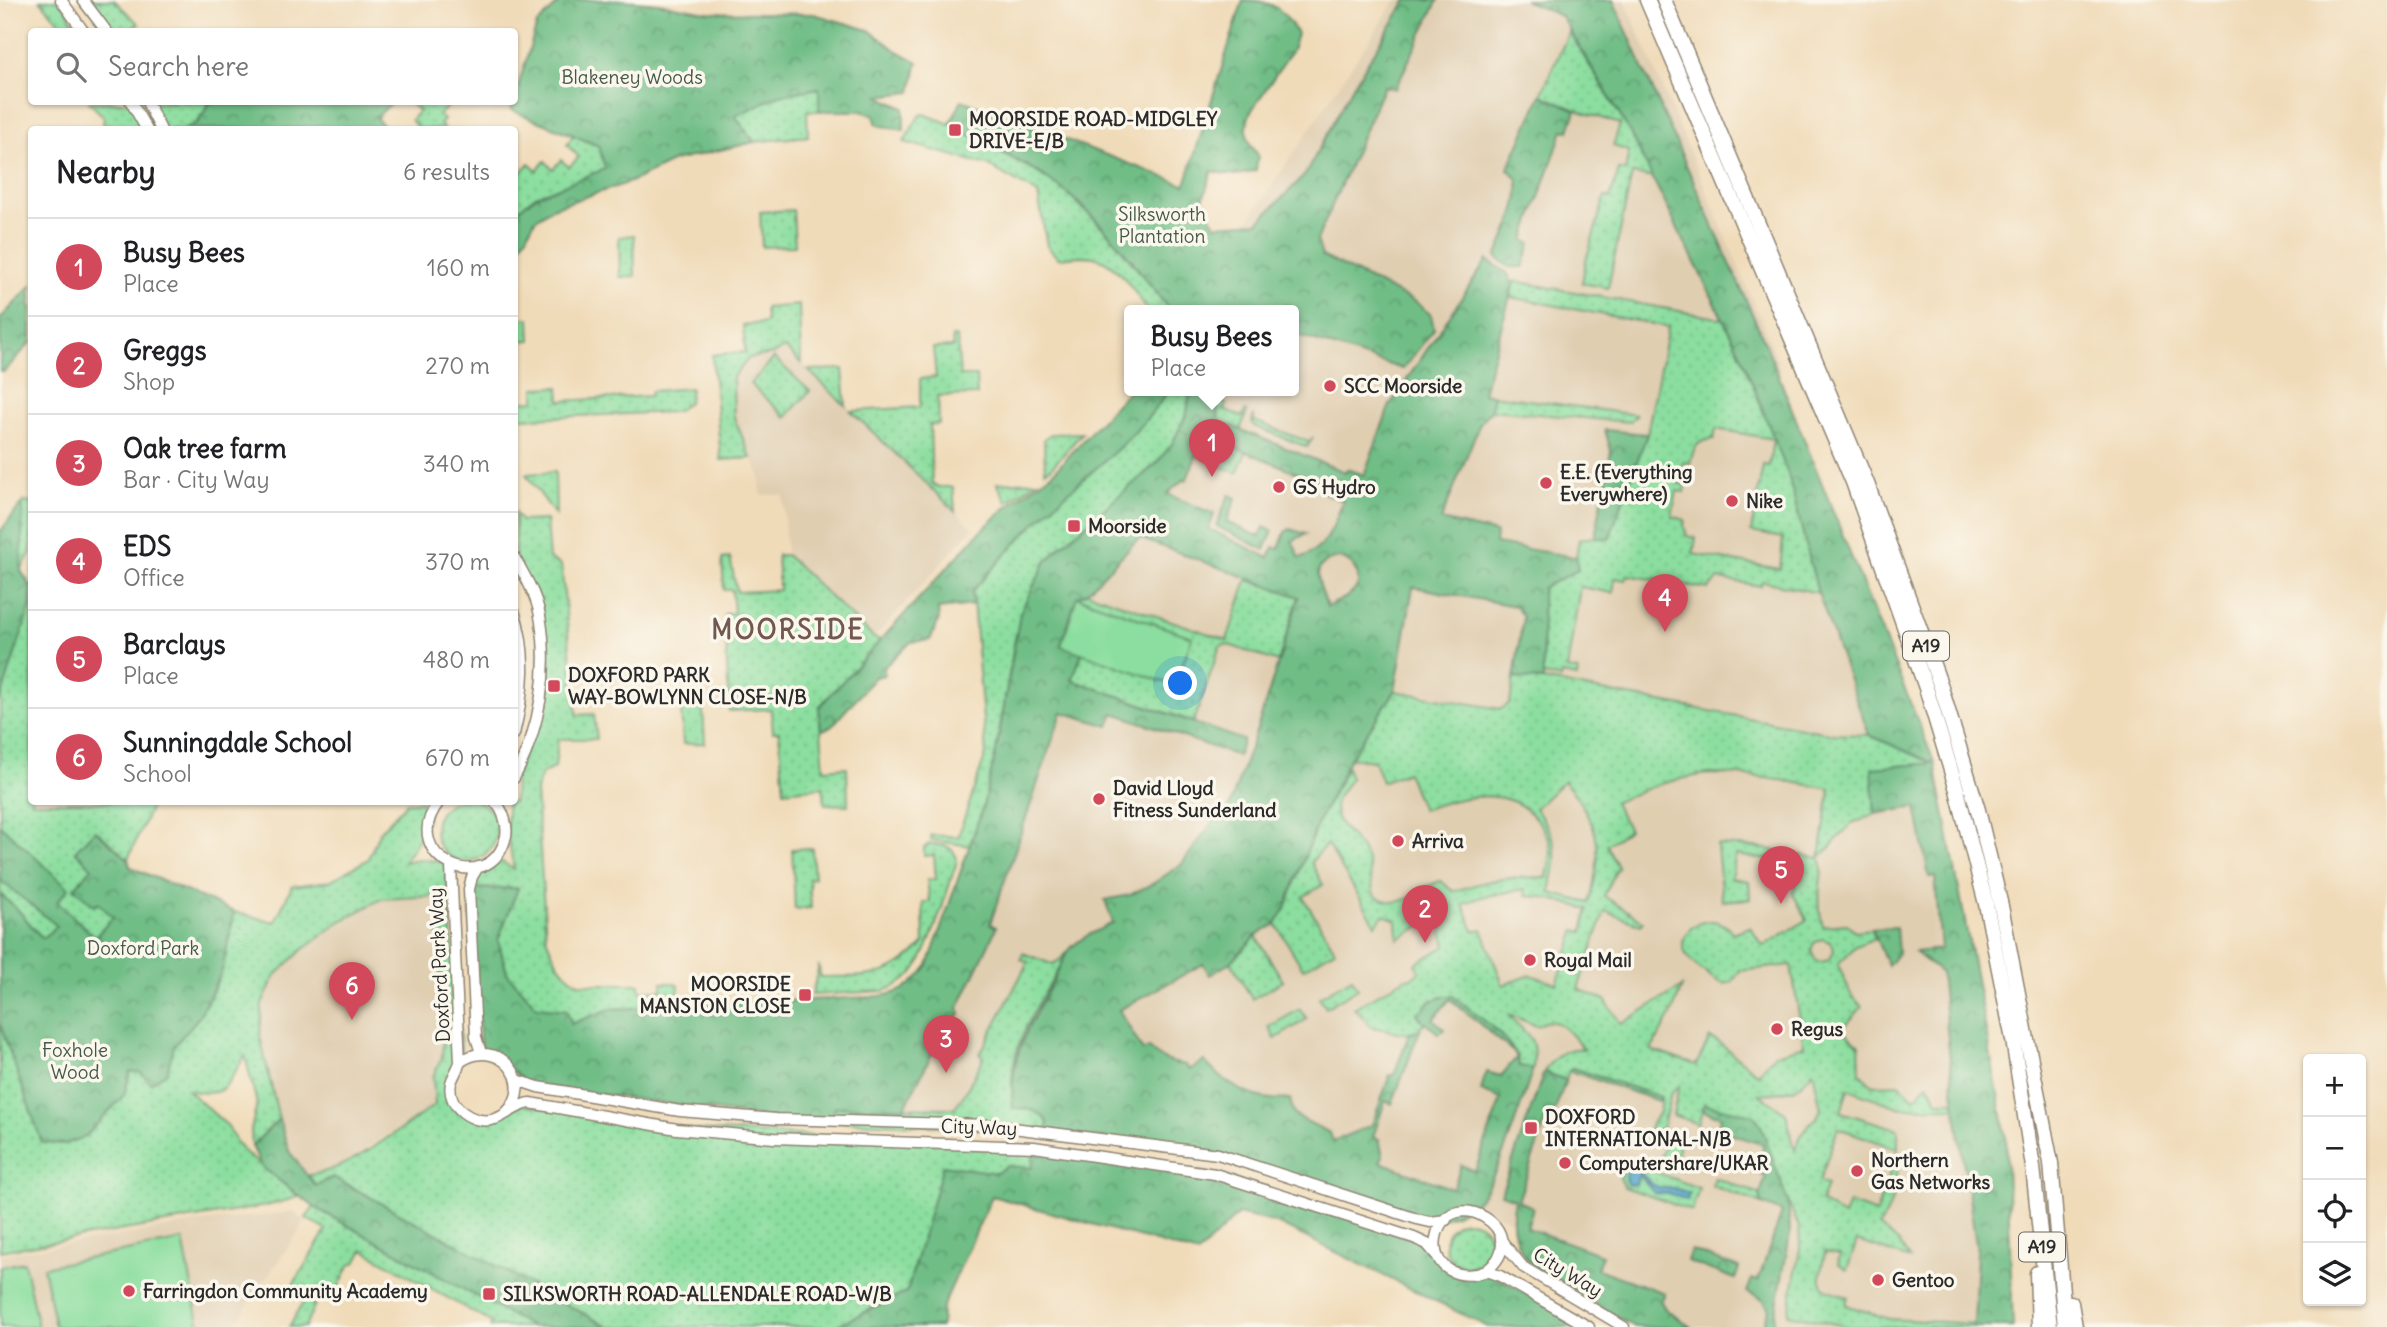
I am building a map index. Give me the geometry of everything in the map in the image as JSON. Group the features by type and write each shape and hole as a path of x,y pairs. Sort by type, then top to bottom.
{"highway":[{"name":"A19","path":"1647,0 1853,482 1926,688 1986,904 2013,1040 2033,1167 2050,1327"},
{"name":"A19","path":"1664,0 1866,481 1940,684 1978,810 2001,906 2051,1163 2065,1327"},
{"path":"2051,1163 2075,1327"},
{"path":"2033,1167 2039,1327"}],"main road":[{"path":"61,0 81,28"},
{"path":"83,0 104,28"},
{"path":"133,105 145,126"},
{"path":"148,105 159,126"},
{"path":"518,566 540,614 544,678 530,743 518,769"},
{"path":"518,629 524,655 518,719"},
{"name":"Doxford Park Way","path":"437,805 429,818 429,839 436,854 451,866 463,869 478,867"},
{"path":"498,805 506,822"},
{"path":"478,867 495,858 503,847 507,833 507,805"},
{"name":"Doxford Park Way","path":"451,866 460,1062 451,1083 454,1102 468,1117 486,1121 505,1114"},
{"name":"Doxford Park Way","path":"478,867 469,889 476,1037 481,1053"},
{"name":"Doxford Park Way","path":"460,1062 481,1053 500,1058 509,1065 517,1080"},
{"path":"505,1114 515,1100 517,1080"},
{"name":"City Way","path":"517,1080 538,1087 680,1111 776,1119 989,1125 1218,1154 1430,1222 1446,1220 1461,1212 1483,1214 1492,1221 1501,1240 1522,1266 1624,1327"},
{"name":"City Way","path":"505,1114 522,1104 530,1103 677,1129 774,1138 1034,1147 1215,1174 1414,1238 1427,1244 1454,1273 1475,1276 1486,1271 1500,1276 1589,1327"},
{"path":"989,1125 989,1145"},
{"path":"1438,1257 1436,1237 1446,1220"},
{"path":"1486,1271 1497,1259 1501,1240"}],"shaded area":[{"path":"1396,0 1625,0 1771,343 1916,807 1935,876 1941,973 1955,1107 1977,1250 1974,1327 1635,1327 1535,1268 1524,1258 1517,1244 1512,1221 1459,1199 1024,1111 905,1107 943,1032 961,1013 958,1009 996,927 990,924 1082,653 1061,646 1077,597 1187,413 1189,396 1299,396 1299,305 1192,305"},
{"path":"786,348 973,528 874,638 786,555 783,495 761,495 760,475 734,417 733,377 749,358 773,354"},
{"path":"437,896 443,1038 442,1057 433,1077 435,1105 329,1171 309,1175 289,1151 283,1133 260,1037 261,1004 275,976 300,952 339,922 381,899"},
{"name":"Farringdon Community Academy","path":"293,1212 306,1221 233,1327 0,1327 0,1255 201,1222"}],"green space":[{"path":"40,0 61,0 76,28 64,28"},
{"path":"83,0 114,0 139,24 133,28 105,28"},
{"name":"Blakeney Woods","path":"562,0 658,3 707,12 814,14 869,30 918,62 911,92 879,96 904,108 904,130 877,125 874,115 861,111 819,111 819,88 779,95 735,116 754,142 674,161 630,182 552,208 535,220 518,247 518,210 536,196 605,169 599,146 511,110 513,105 518,105 518,87 537,24"},
{"name":"Silksworth Plantation","path":"1243,0 1276,7 1297,34 1292,50 1250,113 1247,136 1258,155 1256,170 1234,175 1212,171 1202,203 1216,225 1258,222 1305,175 1353,86 1407,0 1438,0 1395,89 1384,86 1317,240 1322,256 1416,302 1431,315 1434,329 1403,369 1299,336 1299,305 1165,305 1109,234 1067,193 1025,165 950,124 962,100 1185,185"},
{"path":"1524,0 1613,0 1766,345 1935,764 2006,1136 2013,1327 1974,1327 1977,1250 1955,1107 1941,973 1915,952 1941,949 1935,877 1929,877 1916,807 1875,814 1872,768 1933,763 1869,735 1818,593 1788,474 1741,355 1627,127 1561,16"},
{"path":"1569,32 1627,127 1653,178 1632,174 1608,288 1582,283 1605,197 1610,198 1619,170 1625,171 1629,151 1613,146 1620,124 1541,95"},
{"path":"820,88 819,111 807,111 808,136 754,142 735,116 779,95"},
{"path":"1541,95 1576,110 1569,131 1563,130 1524,240 1531,243 1523,267 1509,267 1496,257 1512,219 1517,199 1518,179 1508,169"},
{"path":"92,105 133,105 145,126 105,126 104,117"},
{"path":"149,105 208,105 201,118 192,126 159,126"},
{"path":"208,105 389,105 376,118 384,126 190,126 198,123"},
{"path":"412,105 449,105 439,115 444,120 441,126 416,126 411,120 419,111"},
{"path":"924,114 950,124 1035,171 1067,193 1111,236 1165,305 1144,305 1120,274 1098,258 1058,258 1047,246 1038,194 987,165 904,142 919,116"},
{"path":"573,135 599,146 606,169 536,196 518,210 518,171 520,173 529,163 537,170 545,161 553,169 561,160 569,167 579,157 567,145"},
{"path":"793,210 795,246 762,247 760,212"},
{"path":"634,235 635,276 620,277 619,237"},
{"path":"1487,260 1507,273 1513,285 1483,393 1493,395 1491,410 1480,423 1441,520 1496,533 1495,544 1576,557 1578,570 1542,588 1543,680 1514,678 1523,617 1515,606 1413,587 1395,691 1350,758 1317,824 1285,909 1276,924 1256,936 1231,962 1210,975 1203,964 1119,1010 1143,1051 1149,1048 1166,1060 1186,1065 1189,1070 1204,1061 1222,1078 1242,1091 1277,1100 1290,1099 1294,1115 1330,1133 1333,1141 1372,1125 1390,1075 1394,1075 1409,1034 1420,1030 1392,1104 1385,1101 1373,1137 1379,1139 1383,1156 1380,1162 1453,1189 1461,1165 1475,1171 1501,1099 1481,1091 1486,1072 1501,1076 1517,1058 1519,1066 1533,1069 1500,1161 1492,1179 1475,1203 1430,1222 1218,1154 1047,1131 1048,1122 1037,1112 1013,1108 1014,1072 1028,1027 1071,948 1085,937 1113,923 1105,900 1130,895 1182,864 1214,820 1227,813 1299,597 1139,538 1087,592 1077,597 1061,645 1082,653 1072,680 1243,740 1238,756 1114,713 1109,726 1062,712 990,924 996,927 994,933 958,1009 961,1013 943,1032 905,1107 835,1107 833,1121 776,1119 526,1084 513,1071 481,1053 469,889 518,888 498,940 507,973 537,1007 567,1010 571,1024 610,1009 871,997 904,989 916,980 928,965 983,807 996,752 1020,613 1045,563 1157,463 1172,444 1187,413 1189,396 1216,396 1219,421 1345,472 1347,469 1364,475 1390,405","holes":["1205,435 1327,485 1324,493 1343,501 1324,542 1310,554 1300,558 1292,541 1306,534 1290,529 1285,532 1279,549 1274,547 1269,558 1209,529 1214,514 1167,494 1183,480 1186,481","1340,558 1354,568 1358,585 1348,596 1327,607 1319,584 1319,570 1329,561"]},
{"path":"1514,281 1723,319 1741,355 1788,474 1818,593 1762,581 1761,586 1719,579 1708,589 1627,575 1626,580 1615,578 1613,593 1580,587 1567,669 1578,671 1577,677 1562,674 1561,679 1543,675 1542,588 1577,570 1579,539 1609,539 1647,434 1668,327 1510,297","holes":["1716,429 1773,439 1769,466 1763,465 1751,532 1783,538 1780,569 1693,554 1696,538 1687,536 1685,520 1672,516 1677,491 1684,492 1685,485 1679,484 1683,462 1690,463 1695,449 1700,443 1714,439"]},
{"path":"28,289 28,345 4,372 0,371 0,319"},
{"path":"799,305 801,363 785,348 773,354 749,358 733,377 734,417 751,458 721,460 712,355 745,352 743,325 766,323 765,308"},
{"path":"530,318 531,340 518,341 518,319"},
{"path":"952,337 957,337 960,376 976,376 977,395 938,396 939,424 930,425 932,483 939,487 953,487 955,511 851,411 920,407 920,379 936,377 933,348 953,347"},
{"path":"774,358 810,391 786,417 750,384"},
{"path":"843,369 846,406 808,370"},
{"path":"559,387 560,401 650,396 651,391 691,388 689,401 676,412 518,417 518,401 535,401 535,388"},
{"path":"1493,395 1637,415 1630,422 1491,410"},
{"path":"1124,396 1164,396 1127,440 1040,519 972,591 973,605 938,609 939,619 930,640 911,642 884,667 884,675 875,677 832,726 821,731 819,707 979,533 1008,506 1053,473"},
{"path":"1164,396 1189,396 1187,413 1172,444 1157,463 1045,563 1015,638 996,752 983,807 970,846 931,840 931,835 958,837 986,754 972,591 1049,509 1127,440"},
{"path":"1216,396 1220,396 1219,400 1226,403 1224,410 1242,417 1245,411 1247,412 1240,430 1219,420"},
{"path":"1254,415 1254,421 1309,442 1313,437 1307,447 1254,426 1252,422"},
{"path":"1605,430 1647,434 1609,539 1595,537 1611,451"},
{"path":"1082,433 1051,468 1045,471 1044,439 1051,434"},
{"path":"1205,435 1246,452 1237,473 1196,456"},
{"path":"555,472 556,516 526,474"},
{"path":"1038,481 1007,502 997,483"},
{"path":"1229,495 1236,498 1227,522 1260,537 1264,527 1273,531 1265,550 1216,526"},
{"name":"Doxford Park","path":"23,502 28,503 28,558 21,571 28,581 28,805 152,805 128,859 130,867 234,912 275,922 292,886 330,881 368,859 380,831 404,805 425,805 425,826 404,862 418,859 446,862 461,1051 451,1083 454,1102 486,1121 522,1104 677,1129 1034,1147 1033,1168 1006,1166 997,1173 943,1165 907,1292 834,1327 608,1327 333,1177 315,1186 309,1175 356,1158 435,1105 433,1077 442,1057 443,1038 437,896 381,899 339,922 300,952 275,976 262,1004 260,1037 279,1119 252,1146 251,1130 257,1104 245,1056 224,1088 211,1093 187,1090 228,1126 236,1142 248,1155 299,1197 266,1206 0,1251 0,1024 12,1054 85,1137 124,1095 130,1072 140,1072 112,1020 18,910 0,894 0,532","holes":["233,917 223,964 211,995 183,1034"]},
{"path":"23,502 21,571 28,582 28,613 0,701 0,532"},
{"path":"518,517 521,521 546,520 549,559 561,565 577,715 594,714 597,739 558,739 555,767 542,774 536,791 546,937 559,965 575,981 582,984 640,984 640,991 662,990 662,983 674,983 679,986 676,1007 610,1009 571,1024 567,1010 537,1008 507,973 498,940 518,888 469,889 472,877 495,858 514,869 507,833 507,805 518,805 518,770 537,716 540,614 518,564"},
{"path":"777,555 786,555 874,638 881,640 819,707 824,769 847,767 848,805 825,804 823,787 784,791 779,732 773,732 771,709 729,711 725,614 734,613 732,590 724,590 722,559 730,558 737,592 779,590"},
{"path":"1247,580 1299,596 1278,662 1226,644 1220,646 1194,722 1072,680 1082,653 1175,685 1192,637 1077,597 1087,592 1227,640"},
{"path":"1077,597 1192,637 1175,686 1061,646"},
{"path":"1514,678 1543,680 1834,734 1869,735 1935,764 1873,769 1875,814 1850,825 1820,858 1820,907 1823,926 1847,924 1855,931 1872,929 1875,938 1856,946 1838,964 1850,993 1862,1007 1842,1029 1859,1045 1860,1073 1873,1085 1900,1084 1914,1098 1928,1084 1938,1101 1954,1101 1955,1107 1901,1108 1848,1089 1841,1112 1898,1129 1898,1149 1838,1128 1819,1182 1827,1185 1821,1202 1844,1216 1849,1203 1876,1213 1898,1150 1890,1205 1879,1226 1899,1243 1910,1259 1857,1241 1847,1270 1838,1264 1840,1255 1825,1252 1820,1277 1824,1288 1848,1297 1846,1305 1889,1319 1974,1324 1974,1327 1849,1327 1788,1314 1800,1249 1799,1227 1779,1181 1760,1123 1704,1105 1698,1124 1673,1115 1679,1086 1671,1094 1662,1129 1649,1129 1659,1112 1661,1098 1573,1068 1566,1080 1544,1072 1560,1054 1584,1049 1563,1027 1551,1021 1537,1026 1508,1014 1530,1037 1534,1049 1533,1069 1519,1066 1516,1056 1502,1036 1452,996 1417,1013 1424,1024 1420,1030 1409,1034 1372,1027 1354,1008 1420,972 1415,964 1446,946 1437,913 1426,916 1422,925 1398,939 1397,920 1383,915 1376,925 1327,844 1311,862 1323,885 1303,897 1335,950 1303,969 1276,924 1285,909 1317,824 1347,767 1351,778 1337,798 1335,809 1341,824 1366,857 1374,895 1387,901 1398,902 1422,893 1421,889 1440,881 1455,891 1500,879 1547,878 1550,843 1540,824 1527,809 1513,802 1484,796 1452,801 1422,810 1407,772 1382,782 1374,761 1350,758 1395,691 1501,709 1510,703","holes":["1708,774 1754,777 1830,789 1820,858 1754,847 1717,845 1722,901 1750,899 1749,881 1731,878 1736,855 1799,865 1793,894 1807,920 1763,946 1750,927 1732,933 1725,925 1707,921 1691,928 1686,934 1684,950 1694,964 1722,983 1732,982 1740,971 1791,965 1804,1046 1775,1054 1758,1074 1710,1038 1696,1065 1651,1050 1672,1013 1682,987 1621,1024 1605,1000 1578,989 1605,911 1641,925 1643,921 1604,896 1618,867 1607,845 1629,830 1614,803 1660,784","1564,781 1586,811 1596,838 1597,852 1597,867 1589,903 1550,893 1555,848 1549,830 1535,808","1525,889 1526,896 1543,897 1588,909 1583,932 1576,930 1557,984 1531,975 1503,985 1482,929 1474,931 1463,904 1482,897","1822,939 1832,943 1834,951 1829,960 1821,962 1815,959 1811,950 1814,943","1813,1071 1821,1109 1816,1119 1801,1135 1795,1150 1786,1113 1759,1094 1784,1092 1801,1084"]},
{"path":"696,705 703,710 705,743 683,744 681,706"},
{"path":"448,805 484,805 492,813 496,824 495,842 488,852 478,859 454,859 444,852 437,842 437,818"},
{"path":"0,825 69,888 57,902 95,937 113,917 98,903 94,906 74,888 92,868 75,851 95,830 128,859 130,867 234,912 222,971 199,1017 174,1046 167,1072 151,1083 140,1072 130,1072 124,1095 85,1137 65,1144 42,1143 0,1024 0,894 42,938 57,926 0,880"},
{"path":"929,844 951,849 957,861 931,937 912,974 884,991 812,995 819,965 820,977 877,974 900,964 924,943 923,903 930,902 927,880 936,879 934,855 924,856 924,848"},
{"path":"812,848 814,878 809,879 811,908 795,909 792,849"},
{"path":"1896,927 1898,953 1888,966 1872,929"},
{"path":"1256,936 1283,981 1252,999 1231,962"},
{"path":"1071,949 1025,1030 1013,1070 1013,1108 1037,1112 1048,1122 1047,1131 833,1121 834,1107 954,1108 984,1057 980,1054 1028,962 1021,959 1023,953 1054,965"},
{"path":"1352,978 1358,988 1326,1008 1319,997"},
{"path":"1453,996 1492,1027 1514,1053 1450,999 1433,1019 1444,1029 1439,1034 1424,1024 1417,1013 1424,1009 1428,1002"},
{"path":"1300,1009 1307,1019 1275,1039 1269,1027"},
{"path":"1573,1068 1661,1097 1659,1101 1569,1071"},
{"path":"1544,1072 1566,1080 1553,1115 1548,1114 1518,1201 1533,1207 1527,1228 1602,1255 1597,1269 1665,1293 1661,1302 1666,1310 1691,1327 1635,1327 1535,1268 1518,1245 1513,1228 1515,1199 1501,1194"},
{"path":"1704,1104 1753,1115 1760,1123 1788,1202 1790,1234 1773,1327 1763,1327 1769,1309 1763,1299 1747,1292 1752,1279 1758,1281 1782,1212 1762,1204 1760,1194 1766,1176 1754,1172 1764,1145 1717,1129 1721,1117 1703,1111"},
{"path":"279,1119 289,1151 315,1186 333,1177 608,1327 532,1327 314,1207 262,1167 252,1146"},
{"path":"1673,1131 1683,1135 1672,1165 1660,1160 1667,1137"},
{"path":"1034,1147 1215,1174 1414,1238 1454,1273 1486,1271 1589,1327 1488,1327 1277,1223 1238,1214 1198,1254 992,1196 942,1308 941,1327 834,1327 907,1292 943,1165 997,1173 1006,1166 1032,1168"},
{"path":"1634,1164 1699,1188 1692,1211 1624,1187 1620,1178 1624,1168"},
{"path":"1715,1178 1760,1194 1762,1204 1712,1186"},
{"path":"314,1207 532,1327 490,1327 492,1323 363,1250 357,1261 349,1266 337,1290 318,1297 305,1327 289,1327 307,1296 292,1287 326,1230 306,1218"},
{"path":"1468,1221 1485,1227 1491,1244 1485,1261 1468,1267 1451,1261 1445,1244 1451,1227"},
{"path":"183,1240 200,1327 55,1327 43,1267"},
{"path":"1691,1250 1739,1268 1735,1279 1687,1261"},
{"path":"24,1262 38,1327 0,1327 0,1267"}],"water":[{"path":"1635,1167 1660,1188 1674,1188 1689,1193 1687,1200 1671,1194 1654,1193 1639,1174 1636,1184 1628,1185 1626,1172"}],"place":[{"name":"MOORSIDE ROAD-MIDGLEY DRIVE-E/B","path":"955,130"},
{"name":"SCC Moorside","path":"1330,386"},
{"name":"Busy Bees","path":"1212,477"},
{"name":"E.E. (Everything Everywhere)","path":"1546,483"},
{"name":"GS Hydro","path":"1279,487"},
{"name":"Nike","path":"1732,501"},
{"name":"Moorside","path":"1074,526"},
{"name":"EDS","path":"1665,632"},
{"name":"DOXFORD PARK WAY-BOWLYNN CLOSE-N/B","path":"554,686"},
{"name":"David Lloyd Fitness Sunderland","path":"1099,799"},
{"name":"Arriva","path":"1398,841"},
{"name":"Barclays","path":"1781,904"},
{"name":"Greggs","path":"1425,943"},
{"name":"Royal Mail","path":"1530,960"},
{"name":"MOORSIDE MANSTON CLOSE","path":"805,995"},
{"name":"Sunningdale School","path":"352,1020"},
{"name":"Regus","path":"1777,1029"},
{"name":"Oak tree farm","path":"946,1073"},
{"name":"DOXFORD INTERNATIONAL-N/B","path":"1531,1128"},
{"name":"Computershare/UKAR","path":"1565,1163"},
{"name":"Northern Gas Networks","path":"1857,1171"},
{"name":"Gentoo","path":"1878,1280"},
{"name":"Farringdon Community Academy","path":"129,1291"},
{"name":"SILKSWORTH ROAD-ALLENDALE ROAD-W/B","path":"489,1294"}],"district":[{"name":"MOORSIDE","path":"788,630"}],"park label":[{"name":"Foxhole Wood","path":"75,1061"}]}
